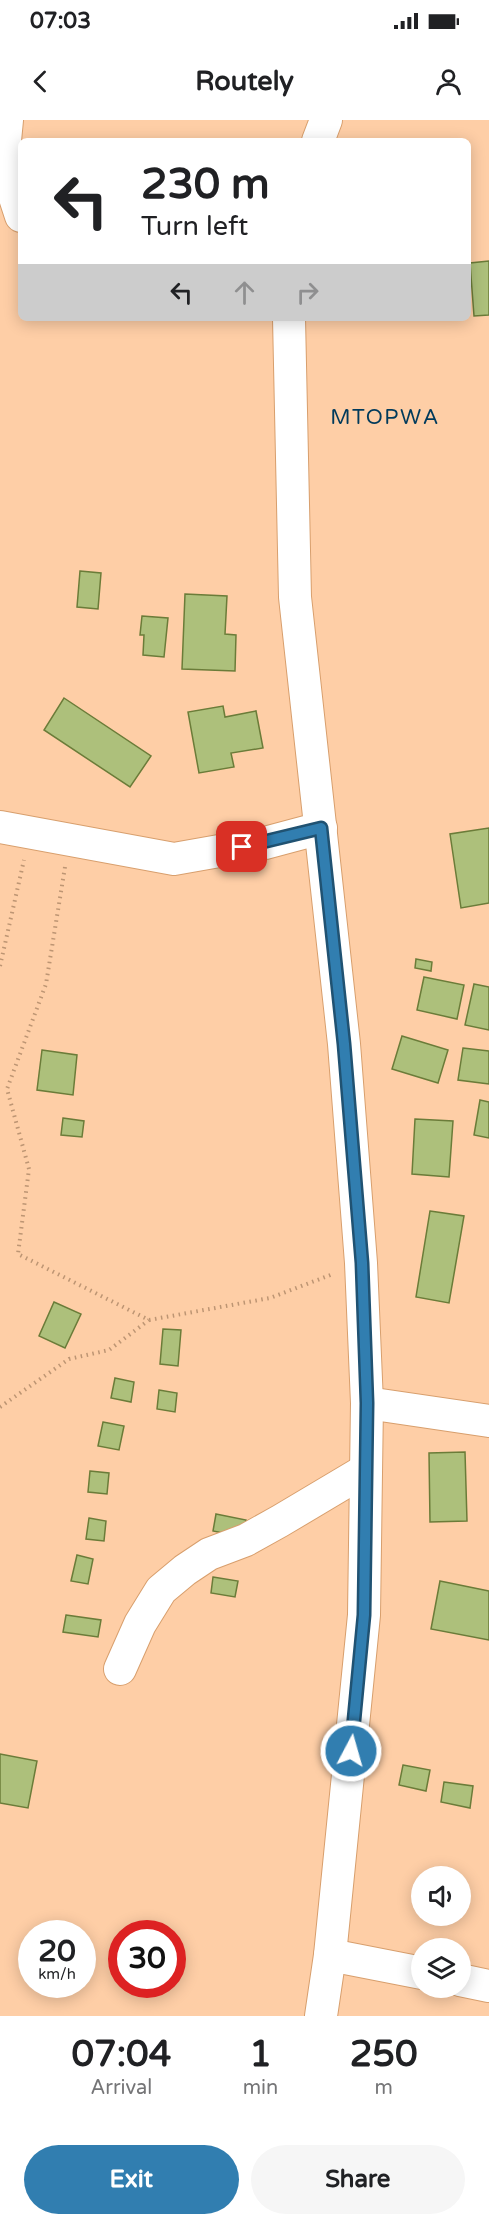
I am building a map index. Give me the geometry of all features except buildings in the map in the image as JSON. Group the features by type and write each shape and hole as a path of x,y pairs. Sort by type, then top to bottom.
{"street":[{"path":"7,120 3,161 18,207"},
{"path":"319,138 326,120"},
{"path":"289,321 295,597 344,1044 362,1263 367,1403 364,1471 364,1615 330,1955 321,2016"},
{"path":"0,827 174,859 265,843 321,828"},
{"path":"367,1403 489,1420"},
{"path":"120,1669 140,1624 161,1590 185,1570 208,1554 246,1540 364,1471"},
{"path":"330,1955 411,1971"},
{"path":"471,1982 489,1986"}],"path":[{"path":"0,966 30,833"},
{"path":"68,841 46,984 7,1089 29,1170 18,1254 150,1320"},
{"path":"0,1407 69,1359 109,1350 150,1320 270,1298 362,1263"}],"district":[{"name":"MTOPWA","path":"385,417"}],"route":[{"path":"242,847 321,828 344,1044 362,1263 367,1403 364,1471 364,1615 351,1751"}]}
